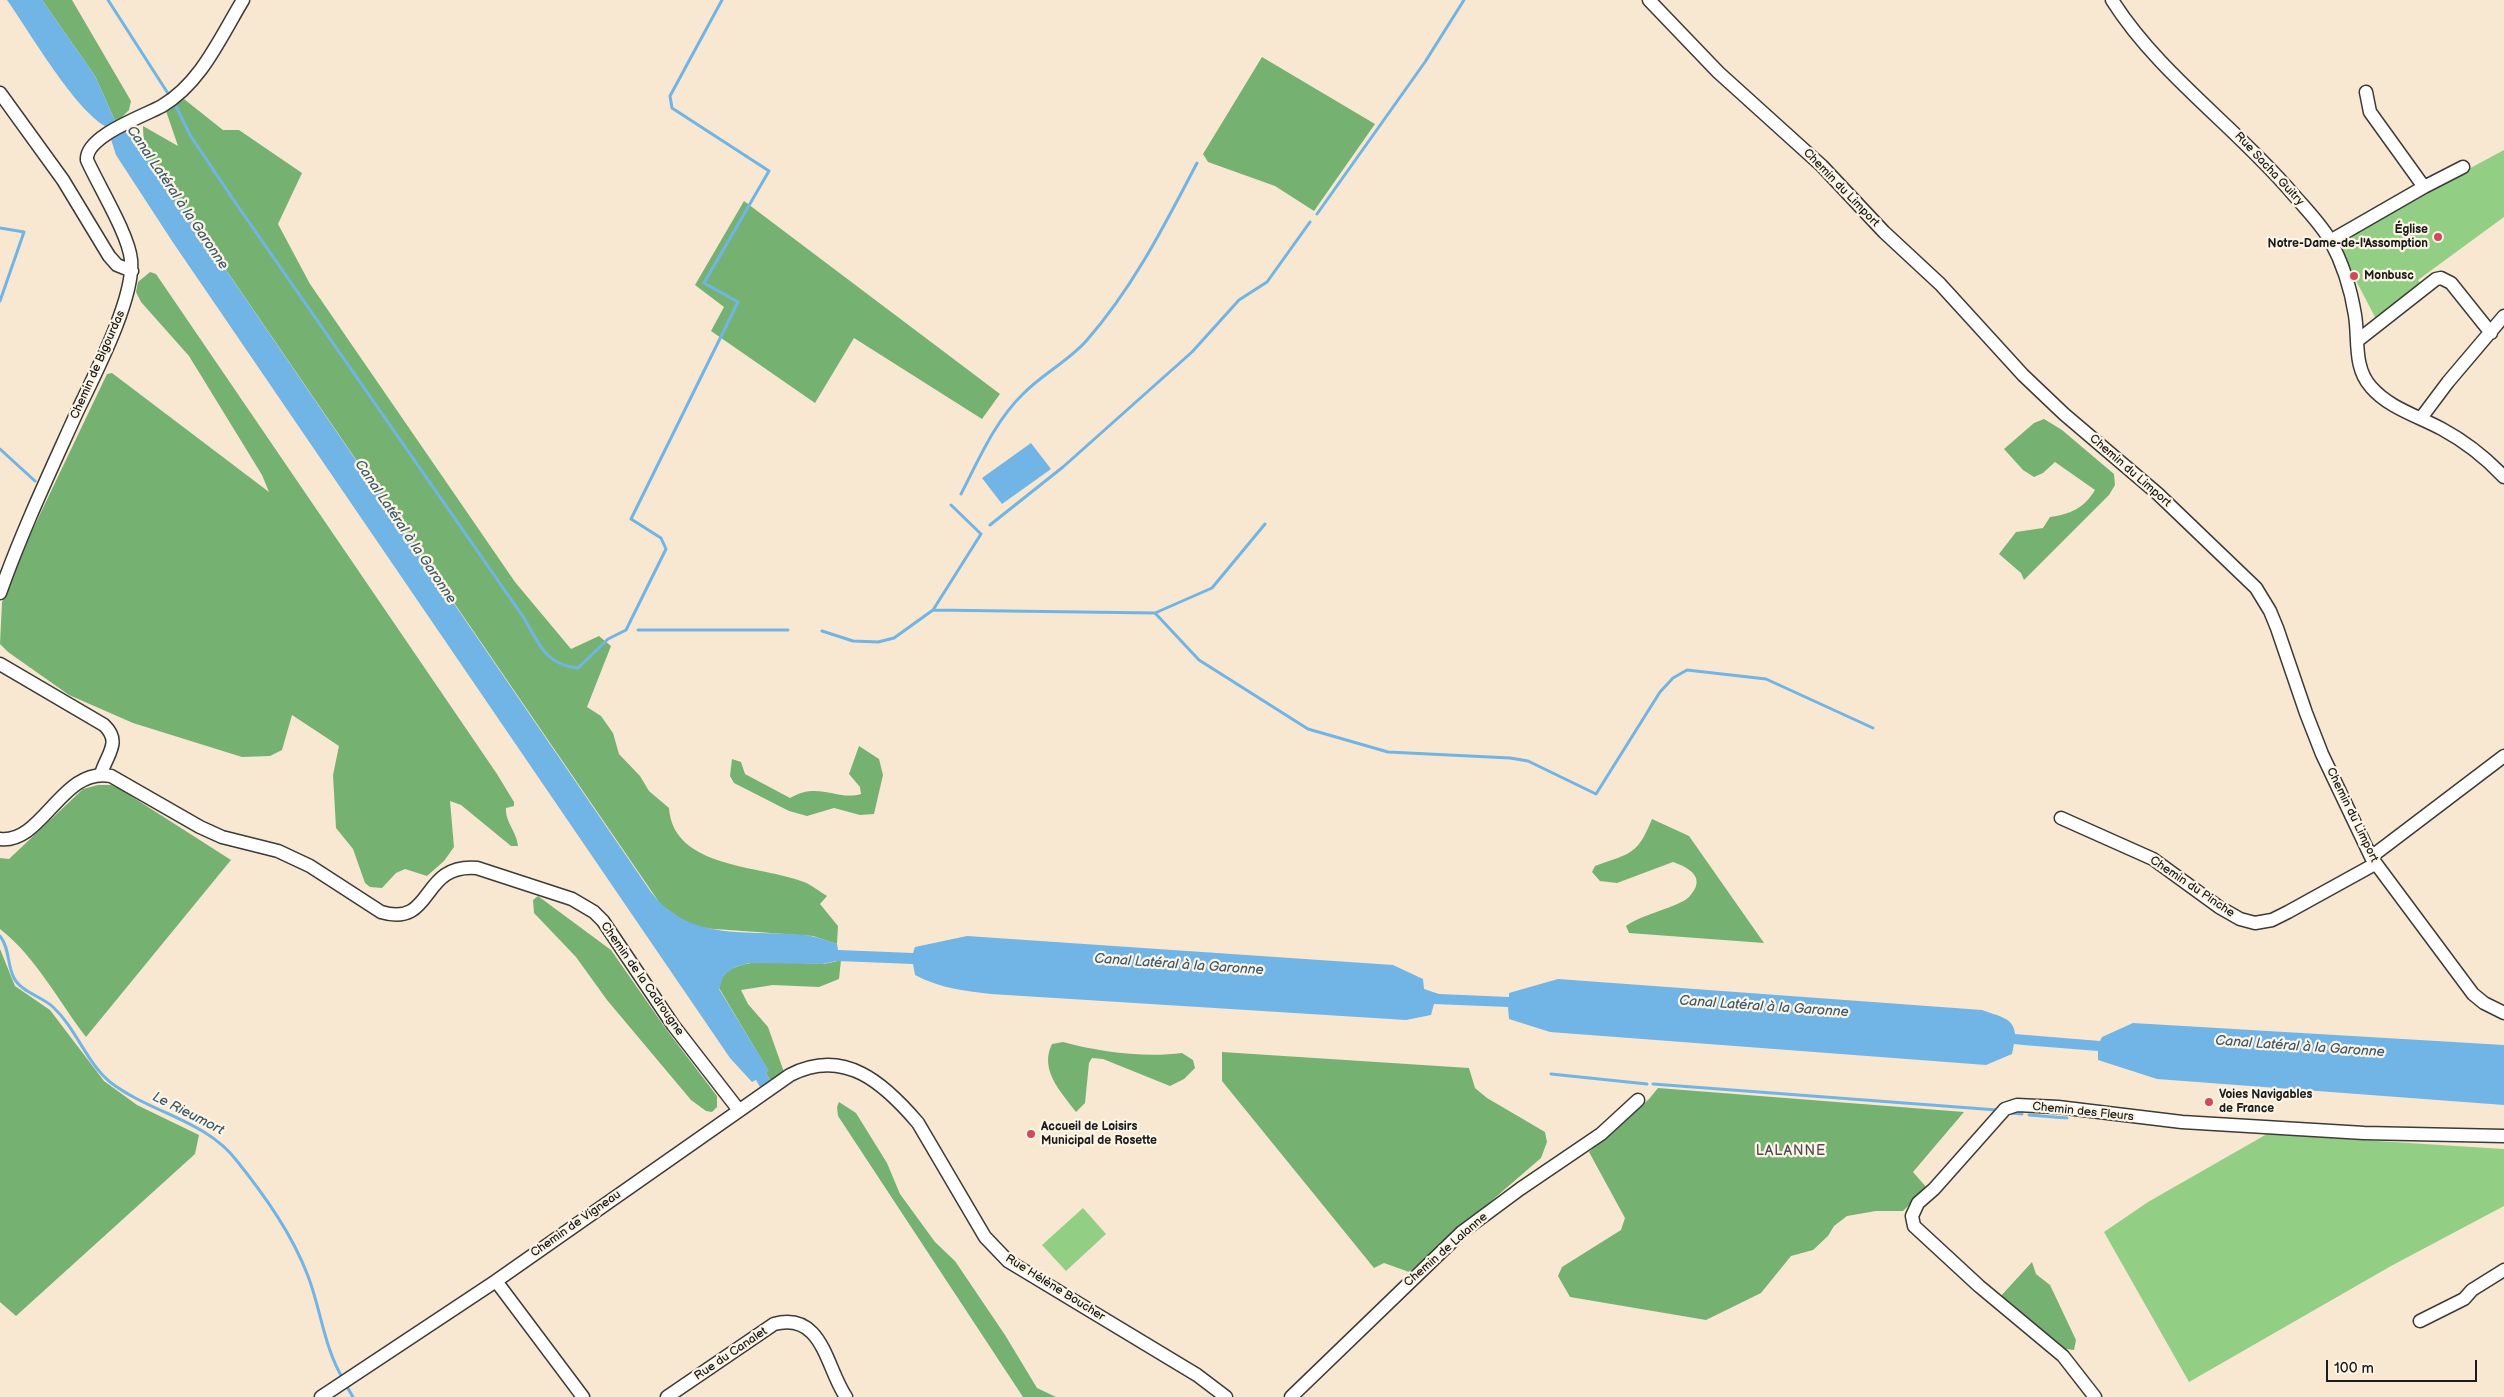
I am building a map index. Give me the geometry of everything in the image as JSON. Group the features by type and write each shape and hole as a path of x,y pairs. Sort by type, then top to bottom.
{"street":[{"name":"Chemin de Bigourdas","path":"0,593 14,554 129,291 132,271 129,249 87,160 88,152 101,139 130,120 162,106 194,80 243,0"},
{"name":"Chemin du Limport","path":"1649,0 1718,72 1822,166 1884,232 1940,284 2024,375 2064,414 2158,494 2256,588 2277,628 2322,754 2373,861 2473,994 2484,1003 2504,1014"},
{"name":"Rue Sacha Guitry","path":"2112,0 2132,28 2166,66 2266,163 2312,215 2330,241 2347,280 2355,315 2359,366 2369,386 2398,408 2470,446 2504,477"},
{"path":"2366,92 2370,112 2424,187"},
{"path":"0,93 63,180 109,256 117,266 132,271"},
{"path":"2330,241 2463,167"},
{"path":"2357,341 2436,279 2442,278 2451,283 2491,333"},
{"path":"2420,418 2504,316"},
{"path":"0,664 104,725 111,732 114,744 102,774 80,781 16,838 0,839"},
{"name":"Chemin du Pinche","path":"2061,818 2153,859 2219,907 2240,919 2255,923 2272,920 2288,912 2373,861 2504,756"},
{"name":"Chemin de la Cadrougne","path":"102,774 111,776 200,827 222,837 278,851 310,866 381,912 394,916 414,910 442,876 462,867 477,868 572,899 590,909 603,921 672,1025 738,1109"},
{"name":"Rue Hélène Boucher","path":"805,1067 821,1065 846,1066 880,1085 918,1123 985,1237 1008,1261 1197,1375 1226,1397"},
{"name":"Chemin de Vigneau","path":"320,1397 496,1281 738,1109 805,1067"},
{"name":"Chemin de Lalanne","path":"1291,1397 1462,1232 1520,1189 1601,1134 1638,1100"},
{"name":"Chemin des Fleurs","path":"2095,1397 2063,1356 1972,1281 1914,1226 1912,1221 1913,1209 1918,1203 1934,1189 2005,1110 2017,1106 2058,1107 2192,1123 2364,1133 2504,1136"},
{"path":"2420,1321 2464,1299 2472,1290 2504,1270"},
{"path":"496,1281 583,1397"},
{"name":"Rue du Canalet","path":"667,1397 774,1324 788,1322 806,1328 820,1343 838,1386 846,1397"}],"green space":[{"path":"42,0 72,0 131,101 129,110 116,123 95,76"},
{"path":"1262,57 1375,124 1314,211 1275,186 1208,162 1203,154"},
{"path":"184,99 223,130 239,130 302,173 278,224 310,284 515,582 571,649 599,636 611,646 587,707 601,716 613,733 619,754 640,776 649,791 669,808 674,828 686,843 702,854 722,862 786,876 804,882 827,896 820,904 838,926 837,944 813,936 701,928 681,919 661,905 144,150 143,126 178,146 166,111"},
{"path":"2504,150 2504,217 2418,280 2421,285 2376,319 2338,246 2342,237"},
{"path":"744,201 1000,394 982,419 854,338 815,403 711,331 724,307 695,285"},
{"path":"150,272 156,274 497,774 514,802 514,806 506,808 506,813 516,836 518,846 511,846 461,805 450,801 454,847 444,861 427,876 405,869 396,873 382,888 370,887 365,883 353,849 336,828 333,775 339,746 292,715 282,750 270,756 242,757 133,723 69,695 8,652 0,644 2,602 20,556 107,374 112,373 269,492 262,475 189,356 141,302 136,292 138,282"},
{"path":"2044,419 2062,430 2114,474 2115,485 2109,495 2024,580 2021,573 1999,554 2016,532 2043,528 2050,517 2071,512 2081,506 2095,490 2055,462 2043,473 2034,477 2023,470 2004,449 2034,423"},
{"path":"859,746 879,759 883,775 874,814 860,815 834,808 807,816 789,811 734,783 730,776 732,759 741,762 745,774 790,798 810,791 844,795 861,794 860,787 849,774"},
{"path":"98,785 111,785 120,789 231,860 86,1037 36,966 13,940 0,929 0,858 9,859 83,789"},
{"path":"1652,819 1689,836 1764,943 1629,933 1626,926 1684,901 1694,890 1696,884 1696,879 1690,871 1673,862 1617,883 1600,881 1592,872 1595,866 1624,855 1637,847"},
{"path":"538,896 611,950 666,1029 717,1096 717,1107 712,1112 706,1111 691,1100 607,1000 576,957 534,913 533,900"},
{"path":"0,949 15,986 50,1010 104,1081 137,1105 199,1135 195,1154 16,1316 0,1302"},
{"path":"841,960 839,979 819,987 773,985 741,990 748,1004 768,1027 784,1072 770,1080 766,1073 768,1070 719,988 723,976 732,969 745,964 777,962 822,964"},
{"path":"1063,1042 1092,1049 1122,1053 1153,1055 1182,1053 1193,1060 1195,1068 1184,1079 1170,1086 1103,1059 1092,1058 1089,1063 1085,1103 1076,1112 1058,1089 1048,1063 1052,1044"},
{"path":"1222,1052 1469,1068 1475,1088 1487,1098 1545,1132 1547,1142 1541,1158 1409,1272 1384,1263 1374,1268 1222,1081"},
{"path":"1658,1088 1964,1112 1913,1172 1927,1188 1903,1211 1876,1211 1847,1216 1834,1226 1828,1236 1813,1250 1791,1256 1761,1293 1706,1320 1570,1297 1558,1276 1562,1267 1621,1230 1625,1218 1589,1152 1649,1099"},
{"path":"839,1102 856,1113 887,1163 900,1194 935,1242 955,1261 1005,1335 1037,1388 1056,1397 1023,1397 838,1116 837,1107"},
{"path":"2267,1134 2504,1149 2504,1206 2391,1266 2189,1382 2104,1232 2148,1202"},
{"path":"1083,1208 1106,1234 1066,1271 1042,1245"},
{"path":"2032,1262 2036,1274 2050,1285 2076,1340 2074,1350 2059,1348 1999,1298"}],"water":[{"name":"Canal Latéral à la Garonne","path":"7,0 42,0 95,76 116,123 144,150 651,892 667,909 685,920 704,927 725,931 811,936 837,944 838,950 913,953 915,947 967,936 1393,965 1423,979 1424,989 1439,994 1509,997 1509,993 1558,979 1982,1010 2004,1018 2012,1024 2015,1034 2100,1041 2102,1037 2133,1023 2504,1045 2504,1105 2157,1079 2098,1060 2098,1051 2014,1044 2012,1054 1986,1065 1550,1032 1509,1019 1508,1007 1434,1004 1431,1015 1406,1020 991,994 961,990 933,983 915,975 913,964 837,961 822,964 749,963 735,967 724,975 719,989 769,1071 766,1073 770,1080 760,1087 756,1080 752,1082 730,1058 172,241 116,155 107,127 95,119 81,105 54,70"},
{"path":"1031,443 1051,469 1002,504 982,478"}],"waterway":[{"path":"108,0 169,95"},
{"path":"174,102 190,135 237,205 524,618 539,644 558,663 578,668 608,639 626,630 666,549 661,538 631,519 738,302 704,283 769,171 672,108 670,96 722,0"},
{"path":"1317,214 1425,62 1464,0"},
{"path":"961,494 988,441 1004,416 1030,387 1080,348 1119,299 1147,255 1197,163"},
{"path":"990,525 1063,467 1192,352 1239,300 1267,282 1310,222"},
{"path":"0,228 24,232 0,301"},
{"path":"0,449 35,481"},
{"path":"933,610 981,534 951,505"},
{"path":"1155,613 1212,588 1265,524"},
{"path":"822,631 853,641 878,642 894,638 933,610 1155,613 1199,660 1308,729 1388,752 1510,758 1528,761 1596,794 1660,692 1673,678 1687,670 1766,679 1873,728"},
{"path":"638,630 788,630"},
{"name":"Le Rieumort","path":"0,936 17,983 49,1003 61,1015 94,1065 110,1082 142,1102 194,1126 224,1147 237,1161 268,1202 302,1260 331,1354 343,1379"},
{"path":"1551,1074 1647,1084"},
{"path":"1653,1084 1997,1110"},
{"path":"2009,1113 2022,1114"},
{"path":"2029,1115 2067,1118"},
{"name":"Le Rieumort","path":"346,1385 353,1397"}],"place":[{"name":"Église Notre-Dame-de-l'Assomption","path":"2438,237"},
{"name":"Monbusc","path":"2354,276"},
{"name":"Voies Navigables de France","path":"2209,1102"},
{"name":"Accueil de Loisirs Municipal de Rosette","path":"1031,1134"}],"district":[{"name":"LALANNE","path":"1791,1151"}]}
